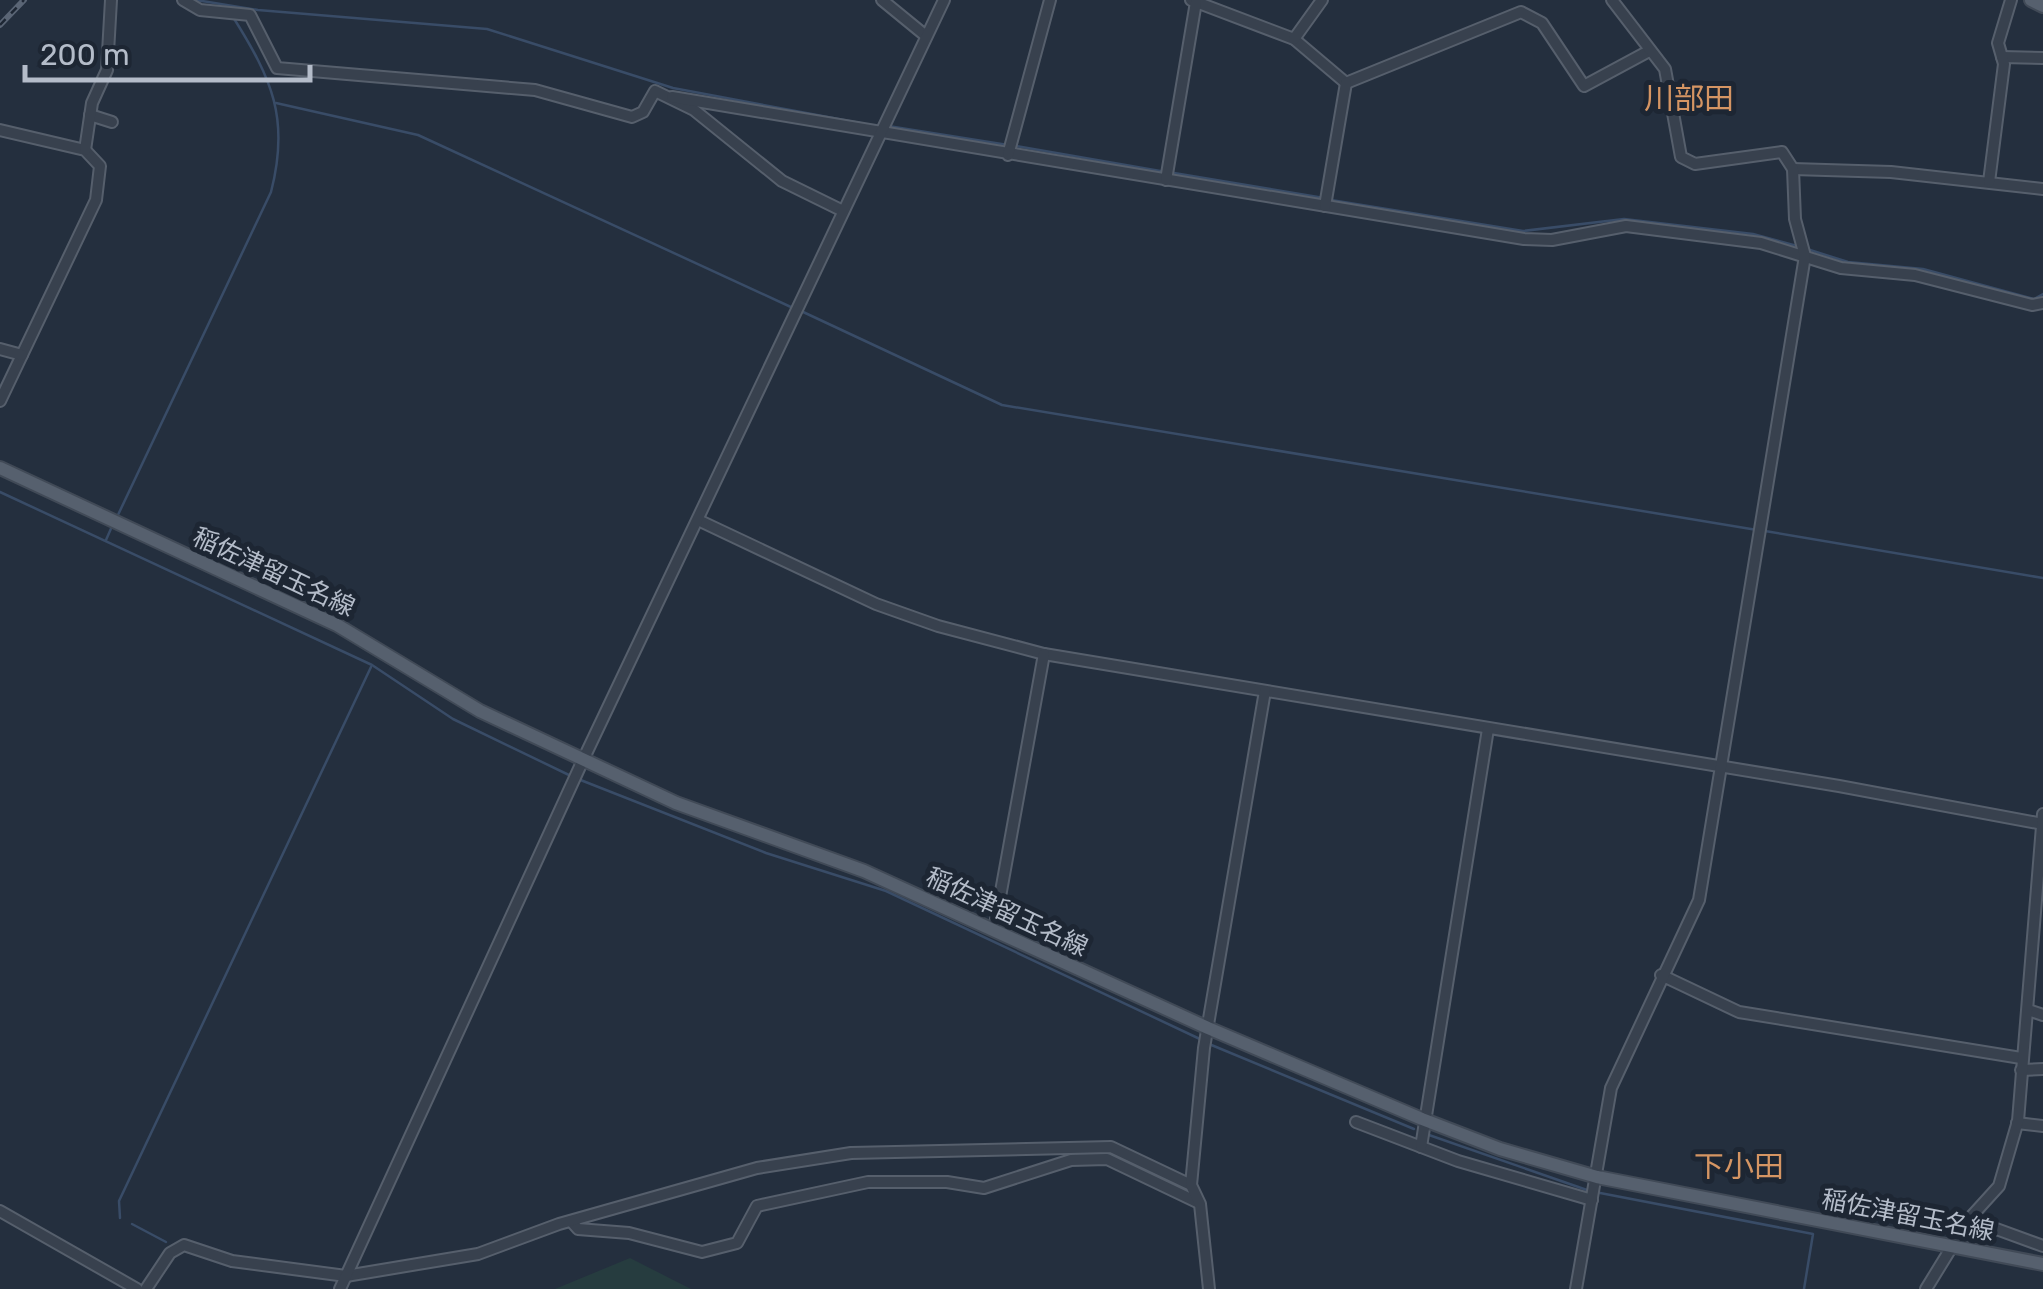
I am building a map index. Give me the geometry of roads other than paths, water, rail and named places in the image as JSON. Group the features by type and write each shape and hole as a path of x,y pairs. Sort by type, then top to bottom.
{"main road":[{"path":"2031,0 2043,6"},
{"name":"稲佐津留玉名線","path":"0,468 337,625 578,770 864,871 1207,1032 1422,1119 1597,1178 2043,1264"}],"street":[{"path":"85,150 90,115 107,70 110,0"},
{"path":"183,0 200,10 250,15 277,68 535,90 632,117 642,112 655,92 672,98 1524,239 1552,240 1626,226 1761,243 1841,268 1915,275 2032,305 2043,304"},
{"path":"882,0 926,36"},
{"path":"340,1289 578,770 944,0"},
{"path":"1009,153 1050,0"},
{"path":"1294,39 1322,0"},
{"path":"1576,1289 1611,1088 1699,900 1804,256 1796,219 1793,170 1782,152 1695,164 1681,157 1665,70 1612,0"},
{"path":"1989,182 2002,57 1998,44 2011,0"},
{"path":"1166,179 1194,1 1294,39 1346,83"},
{"path":"1346,83 1520,12 1542,23 1584,86 1650,51"},
{"path":"2002,57 2043,58"},
{"path":"1325,206 1346,83"},
{"path":"672,98 782,181 843,211"},
{"path":"90,115 112,122"},
{"path":"0,130 85,150 100,166 96,200 0,400"},
{"path":"1793,170 1891,172 2043,189"},
{"path":"0,349 22,354"},
{"path":"698,520 876,604 938,626 1044,654 2042,820 2039,919 2017,1123 1998,1186 1969,1219 1926,1289"},
{"path":"994,930 1044,654"},
{"path":"1210,1289 1199,1203 1191,1185 1204,1048 1265,692"},
{"path":"1421,1147 1422,1119 1488,729"},
{"path":"1662,975 1738,1012 2043,1069"},
{"path":"2028,1010 2043,1014"},
{"path":"1356,1122 1421,1147 1592,1200"},
{"path":"2017,1123 2043,1126"},
{"path":"146,1289 170,1253 184,1245 232,1261 346,1276 478,1254 571,1221 757,1168 850,1152 1110,1147 1191,1185"},
{"path":"571,1221 578,1230 629,1233 702,1252 737,1244 756,1206 868,1182 947,1182 984,1188 1071,1160 1108,1159 1199,1203"},
{"path":"0,1211 136,1289"},
{"path":"1969,1219 2043,1246"}],"waterway":[{"path":"196,0 258,10 487,29 673,88 860,123"},
{"path":"117,517 271,192 279,143 274,100 258,60 233,17"},
{"path":"276,103 418,135 793,308"},
{"path":"888,126 1008,145"},
{"path":"1016,146 1166,172"},
{"path":"1174,173 1324,198"},
{"path":"1331,200 1523,231 1624,219 1753,234 1797,246"},
{"path":"1810,250 1848,262 1923,269 2034,299 2043,294"},
{"path":"801,311 1002,405 1757,530"},
{"path":"0,492 372,665 453,719 571,776"},
{"path":"106,540 113,524"},
{"path":"1765,531 2043,578"},
{"path":"120,1218 119,1201 371,667"},
{"path":"578,779 766,853 886,891 1202,1040"},
{"path":"1209,1044 1414,1129"},
{"path":"1429,1135 1587,1190"},
{"path":"1595,1192 1813,1234 1804,1289"},
{"path":"132,1224 166,1242"}],"railway":[{"path":"0,25 24,0"}],"district":[{"name":"川部田","path":"1689,99"},
{"name":"下小田","path":"1739,1167"}]}
